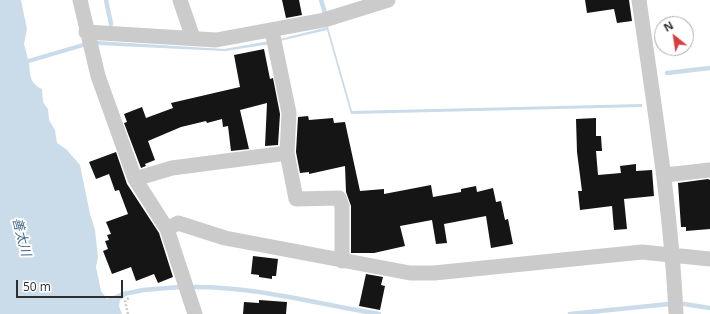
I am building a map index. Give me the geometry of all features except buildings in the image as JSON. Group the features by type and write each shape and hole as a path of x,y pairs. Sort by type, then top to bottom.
{"street":[{"path":"80,0 86,32 98,76 136,179 167,229 195,314"},
{"path":"180,0 193,38"},
{"path":"86,32 216,40 272,31 324,20 388,0"},
{"path":"639,0 665,175 673,256 676,314"},
{"path":"272,31 289,113 287,153 296,199 339,198 342,206 342,261"},
{"path":"136,179 172,168 287,153"},
{"path":"665,175 710,170"},
{"path":"167,229 178,223 224,238 410,273 434,273 642,252 710,259"}],"path":[{"path":"128,314 125,301 130,297"}],"water":[{"name":"善太川","path":"0,0 21,0 27,29 24,44 28,59 86,42 87,46 29,63 31,79 35,85 42,89 43,102 48,109 49,120 55,130 57,143 66,149 80,165 90,214 95,230 98,258 96,267 101,291 107,299 122,292 128,291 129,294 120,300 119,306 122,314 0,314"},
{"path":"328,27 352,111 642,104 642,107 351,114 327,30 280,41 280,39"},
{"path":"97,41 224,49 270,41 271,44 225,51 97,45"}],"waterway":[{"path":"106,0 111,24"},
{"path":"321,0 325,13"},
{"path":"667,73 710,68"},
{"path":"124,294 143,290 180,287"},
{"path":"191,287 215,287 262,292 379,314"},
{"path":"570,314 669,304"},
{"path":"684,304 710,308"}]}
